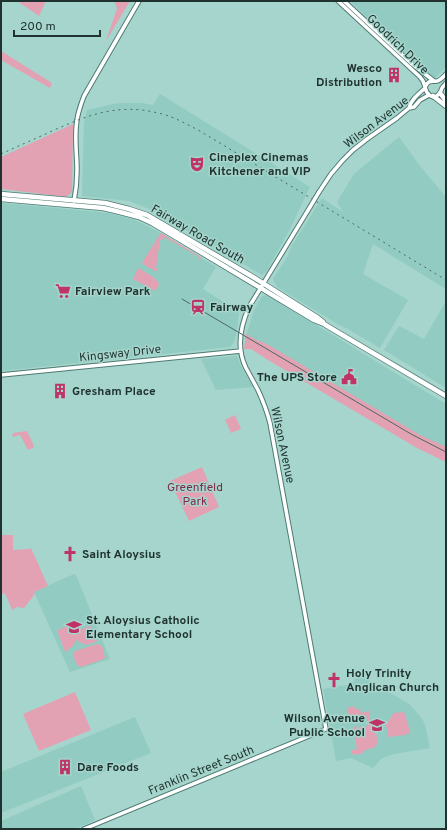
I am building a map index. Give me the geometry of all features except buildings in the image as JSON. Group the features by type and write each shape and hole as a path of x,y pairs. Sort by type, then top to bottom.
{"main road":[{"path":"441,91 446,101"},
{"path":"431,96 446,106"},
{"name":"Fairway Road South","path":"1,194 105,203 147,215 262,286"},
{"name":"Fairway Road South","path":"1,199 103,208 138,217 152,223 318,318 324,324 446,396"}],"street":[{"path":"74,201 77,170 75,146 76,124 84,96 139,1"},
{"name":"Goodrich Drive","path":"338,1 420,77 425,88"},
{"name":"Goodrich Drive","path":"344,1 411,63 435,81"},
{"path":"409,108 410,104 425,88 428,82 441,79 446,74"},
{"path":"435,81 440,84 441,91"},
{"path":"441,91 446,83"},
{"path":"425,88 426,93 431,96"},
{"name":"Wilson Avenue","path":"326,729 270,422 263,402 242,358 240,334 244,317 253,300 331,174 343,160 367,139 409,108 414,106 420,100 438,95 441,91"},
{"name":"Kingsway Drive","path":"1,375 241,351"},
{"name":"Franklin Street South","path":"84,829 326,729"}],"shaded area":[{"path":"350,1 446,1 446,67 432,81"},
{"path":"160,94 310,187 289,231 266,272 262,275 152,210 129,201 82,196 84,123 87,110 123,103 142,103 153,105"},
{"path":"399,137 420,166 446,197 446,289 373,244 363,274 408,300 380,348 277,287 273,279 322,198 343,212 337,202 354,174"},
{"path":"1,203 109,213 135,220 161,233 216,267 203,289 239,312 236,336 233,344 230,347 1,371"},
{"path":"267,295 446,404 446,455 245,339 254,310 262,296"},
{"path":"446,301 446,388 384,350 399,326 424,339"},
{"path":"237,356 253,387 216,390 201,359"},
{"name":"St. Aloysius Catholic Elementary School","path":"74,574 76,575 110,659 70,672 34,592"},
{"name":"Wilson Avenue Public School","path":"358,674 412,707 423,720 430,748 385,757 381,759 373,768 351,758 336,761 323,689 352,684"},
{"name":"Dare Foods","path":"135,717 151,753 1,813 1,772"},
{"path":"81,786 95,820 75,829 1,829 1,821"}],"green space":[{"path":"17,1 46,1 39,16"},
{"path":"114,1 130,1 106,41 117,8"},
{"path":"1,51 52,83 50,88 1,60"},
{"path":"73,124 72,192 66,197 1,189 1,157"},
{"path":"161,233 201,257 200,259 198,260 199,257 164,237 160,240 156,268 158,269 157,271 143,264 142,263"},
{"path":"139,268 159,283 157,283 159,285 155,291 133,279"},
{"path":"246,334 272,347 420,435 446,447 446,462 417,448 251,349 244,349"},
{"path":"235,415 241,429 231,433 225,420"},
{"path":"27,431 34,446 28,450 20,435 12,437 13,433"},
{"name":"Greenfield Park","path":"202,467 219,507 189,521 170,481"},
{"path":"1,535 13,535 13,550 31,548 48,586 34,592 35,594 24,608 17,607 12,610 5,593 1,595"},
{"path":"75,623 78,630 91,626 97,641 86,645 77,639 73,646 65,652 58,630"},
{"path":"97,644 102,646 105,657 104,659 81,667 77,665 73,655 75,651"},
{"path":"75,692 91,730 39,751 23,714"},
{"path":"354,706 355,709 360,709 361,713 369,711 372,730 376,734 378,742 375,747 363,751 364,753 353,755 351,750 357,749 353,727 357,728 368,726 366,715 350,719 347,708"},
{"path":"404,712 410,733 388,737 386,724 394,713"}],"tram line":[{"path":"182,299 411,434 446,452"}],"railway":[{"path":"1,154 65,125 104,112 130,109 164,114 200,131 446,280"}],"place":[{"name":"Wesco Distribution","path":"394,75"},
{"name":"Cineplex Cinemas Kitchener and VIP","path":"197,164"},
{"name":"Fairview Park","path":"63,291"},
{"name":"Fairway","path":"198,307"},
{"name":"The UPS Store","path":"349,377"},
{"name":"Gresham Place","path":"60,391"},
{"name":"Saint Aloysius","path":"70,554"},
{"name":"St. Aloysius Catholic Elementary School","path":"74,627"},
{"name":"Holy Trinity Anglican Church","path":"334,680"},
{"name":"Wilson Avenue Public School","path":"377,725"},
{"name":"Dare Foods","path":"65,767"}]}
